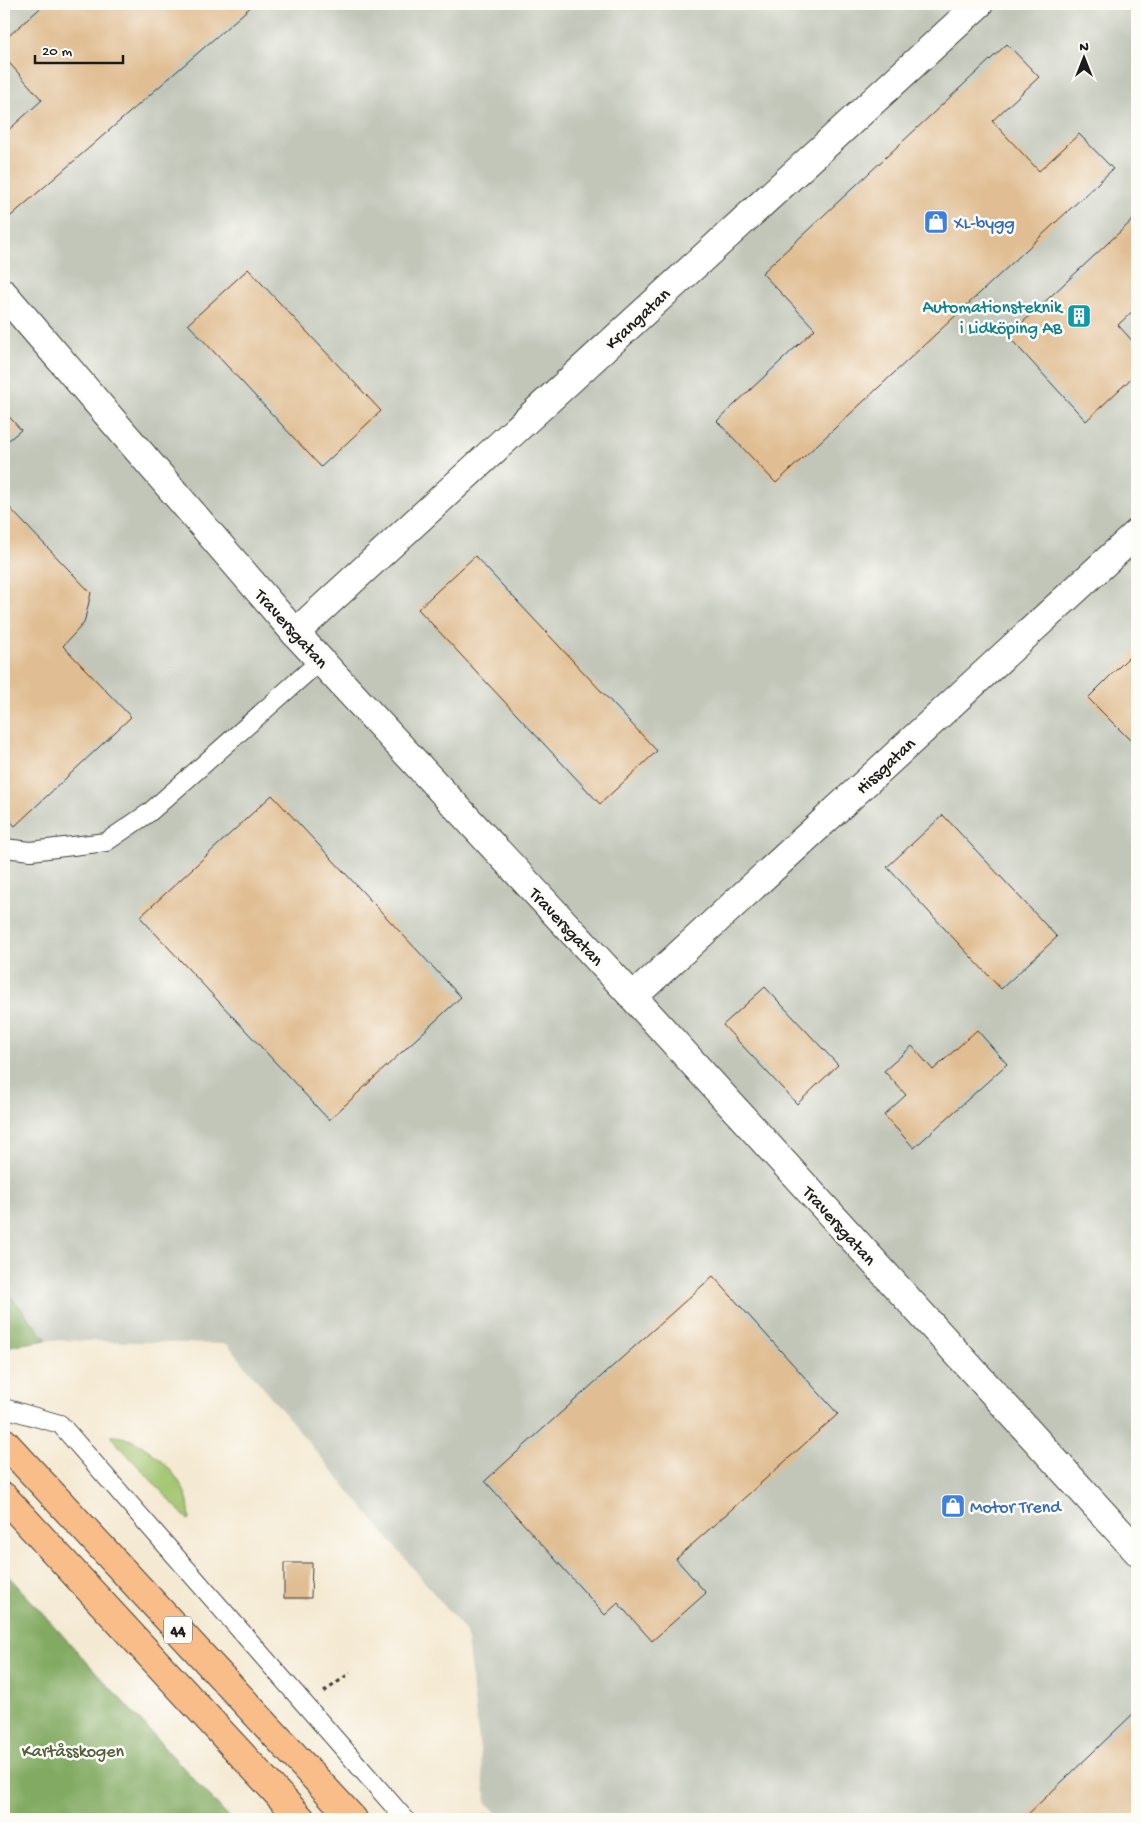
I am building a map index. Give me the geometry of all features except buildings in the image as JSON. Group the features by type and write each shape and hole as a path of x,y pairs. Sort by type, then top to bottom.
{"main road":[{"name":"44","path":"4,1442 353,1819"},
{"name":"44","path":"4,1497 301,1819"}],"street":[{"name":"Krangatan","path":"295,633 980,4"},
{"name":"Traversgatan","path":"4,294 295,633 633,998 1137,1551"},
{"name":"Hissgatan","path":"633,998 1137,533"}],"lane":[{"path":"4,848 31,851 106,842 157,805 321,660"},
{"path":"4,1408 60,1424 405,1819"}],"path":[{"path":"326,1691 350,1673"}],"shaded area":[{"path":"4,4 1137,4 1137,1819 503,1819 486,1802 466,1632 227,1344 47,1340 4,1288"}],"green space":[{"path":"4,1288 47,1340 4,1347"},
{"path":"110,1436 133,1441 144,1447 166,1465 182,1486 188,1501 190,1519 188,1520"},
{"name":"Kartåsskogen","path":"4,1571 230,1819 4,1819"}],"place":[{"name":"XL-bygg","path":"936,222"},
{"name":"Automationsteknik i Lidköping AB","path":"1079,316"},
{"name":"Motor Trend","path":"953,1506"}]}
